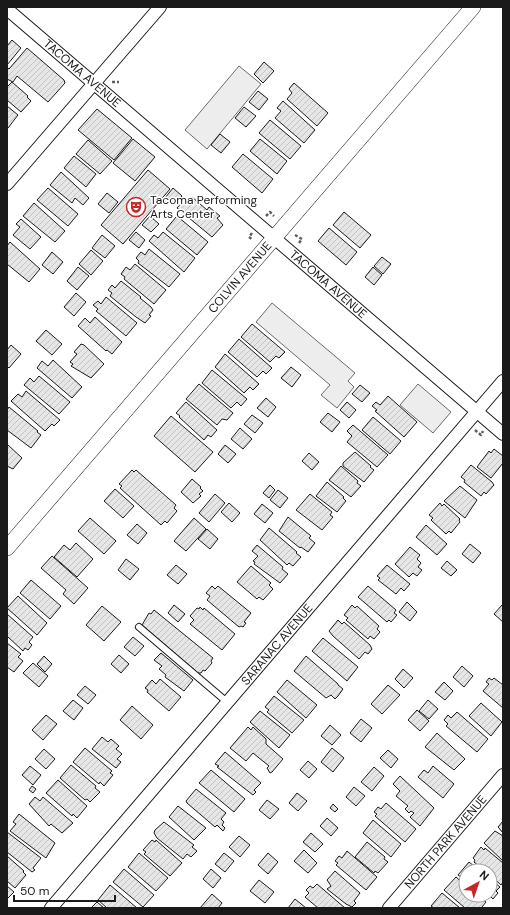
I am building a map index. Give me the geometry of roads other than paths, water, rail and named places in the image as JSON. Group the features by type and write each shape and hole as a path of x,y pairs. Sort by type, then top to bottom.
{"street":[{"path":"7,184 160,7"},
{"name":"COLVIN AVENUE","path":"7,548 473,7"},
{"name":"TACOMA AVENUE","path":"7,9 503,434"},
{"name":"SARANAC AVENUE","path":"50,908 503,381"},
{"name":"NORTH PARK AVENUE","path":"389,908 503,775"}],"lane":[{"path":"139,627 227,702"}],"place":[{"name":"Tacoma Performing Arts Center","path":"136,207"}]}
